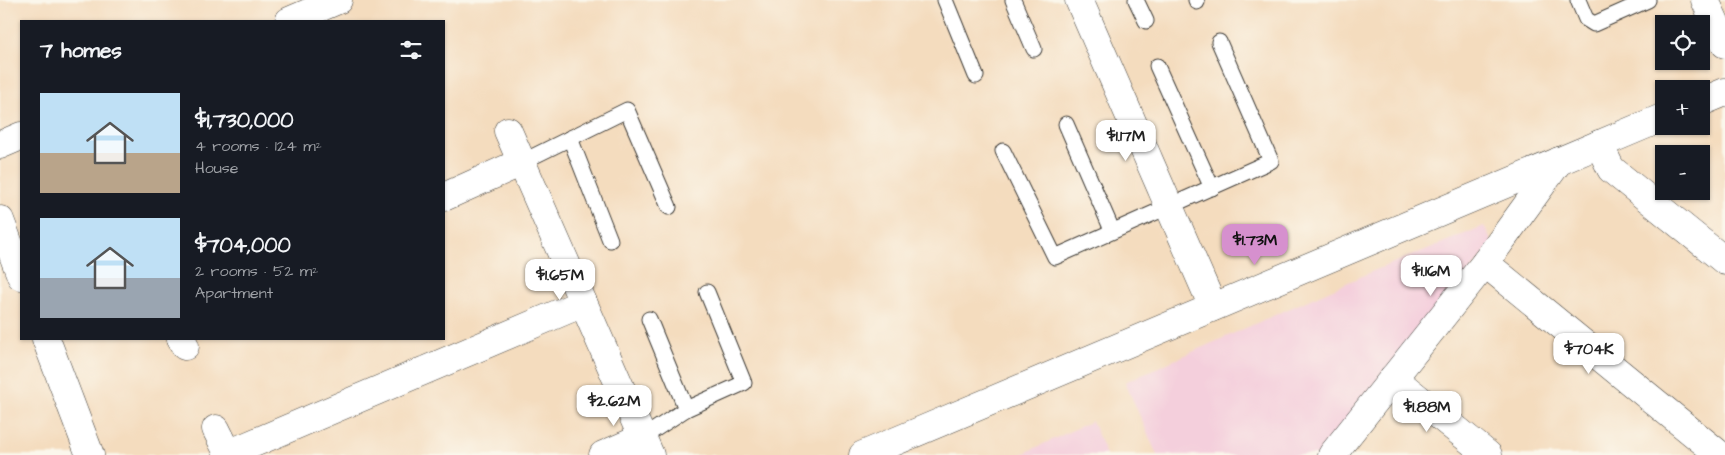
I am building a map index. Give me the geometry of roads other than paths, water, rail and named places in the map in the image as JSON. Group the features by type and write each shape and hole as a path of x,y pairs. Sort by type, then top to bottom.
{"street":[{"path":"291,20 338,0"},
{"path":"1078,0 1213,307"},
{"path":"1705,0 1725,44"},
{"path":"1710,98 1725,92"},
{"path":"863,455 1655,121"},
{"path":"508,131 646,447 603,455"},
{"path":"0,145 20,136"},
{"path":"1599,144 1611,169 1725,261"},
{"path":"1332,455 1485,263 1559,161"},
{"path":"445,197 522,162"},
{"path":"0,220 20,273"},
{"path":"1485,263 1720,455"},
{"path":"216,429 228,454 584,303"},
{"path":"46,340 90,455"},
{"path":"1393,378 1488,455"}],"lane":[{"path":"945,0 976,76"},
{"path":"1013,0 1034,49"},
{"path":"1136,0 1146,21"},
{"path":"1578,0 1586,19 1594,24 1645,1"},
{"path":"1003,151 1055,256 1271,161 1219,42"},
{"path":"1157,66 1212,188"},
{"path":"522,162 627,110 670,206"},
{"path":"1066,124 1112,230"},
{"path":"570,138 610,240"},
{"path":"646,447 686,409 744,383 707,292"},
{"path":"650,319 686,409"}]}
